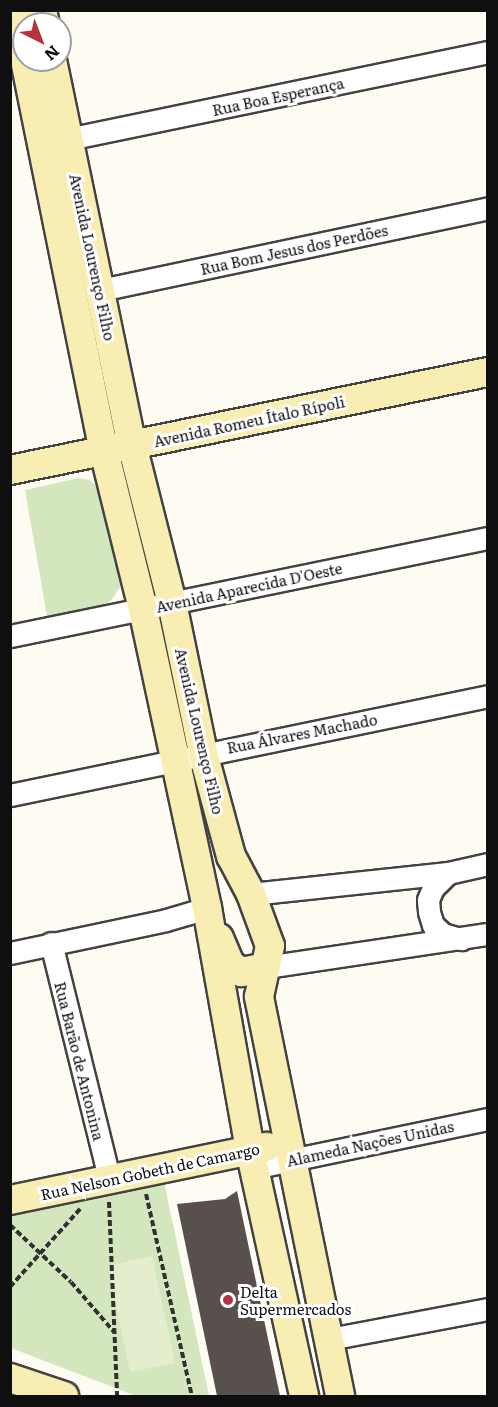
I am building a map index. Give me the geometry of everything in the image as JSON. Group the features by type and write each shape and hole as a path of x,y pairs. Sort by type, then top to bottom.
{"street":[{"name":"Rua Boa Esperança","path":"69,139 488,52"},
{"name":"Avenida Lourenço Filho","path":"27,72 104,451 143,609 207,908 251,1159 304,1396"},
{"name":"Avenida Lourenço Filho","path":"55,72 132,445 172,603 203,753 231,856 251,894 270,946 259,997 340,1396"},
{"name":"Rua Bom Jesus dos Perdões","path":"100,290 488,208"},
{"name":"Avenida Romeu Ítalo Rípoli","path":"10,471 488,372"},
{"name":"Avenida Aparecida D'Oeste","path":"10,636 488,538"},
{"name":"Rua Álvares Machado","path":"10,795 203,753 488,696"},
{"path":"251,894 448,873 488,864"},
{"path":"448,873 433,888 428,900 429,912 433,925 443,934 464,939"},
{"path":"10,953 166,920 207,908 230,964 241,972 488,934"},
{"name":"Rua Barão de Antonina","path":"51,943 109,1178"},
{"name":"Alameda Nações Unidas","path":"291,1151 488,1119"},
{"name":"Rua Nelson Gobeth de Camargo","path":"10,1200 109,1178 251,1159 291,1151"},
{"path":"329,1339 488,1309"},
{"path":"10,1378 64,1396"}],"path":[{"path":"141,1173 192,1396"},
{"path":"10,1287 109,1178"},
{"path":"109,1178 117,1396"},
{"path":"10,1225 71,1282 115,1332"}],"green space":[{"path":"79,478 89,480 104,492 123,582 111,601 100,606 47,616 25,490"},
{"path":"163,1177 209,1396 136,1396 11,1348 10,1211"},
{"path":"152,1256 175,1363 130,1372 108,1266"}],"building":[{"name":"Delta Supermercados","path":"237,1191 280,1396 217,1396 177,1204 225,1199"}],"place":[{"name":"Delta Supermercados","path":"228,1300"}]}
